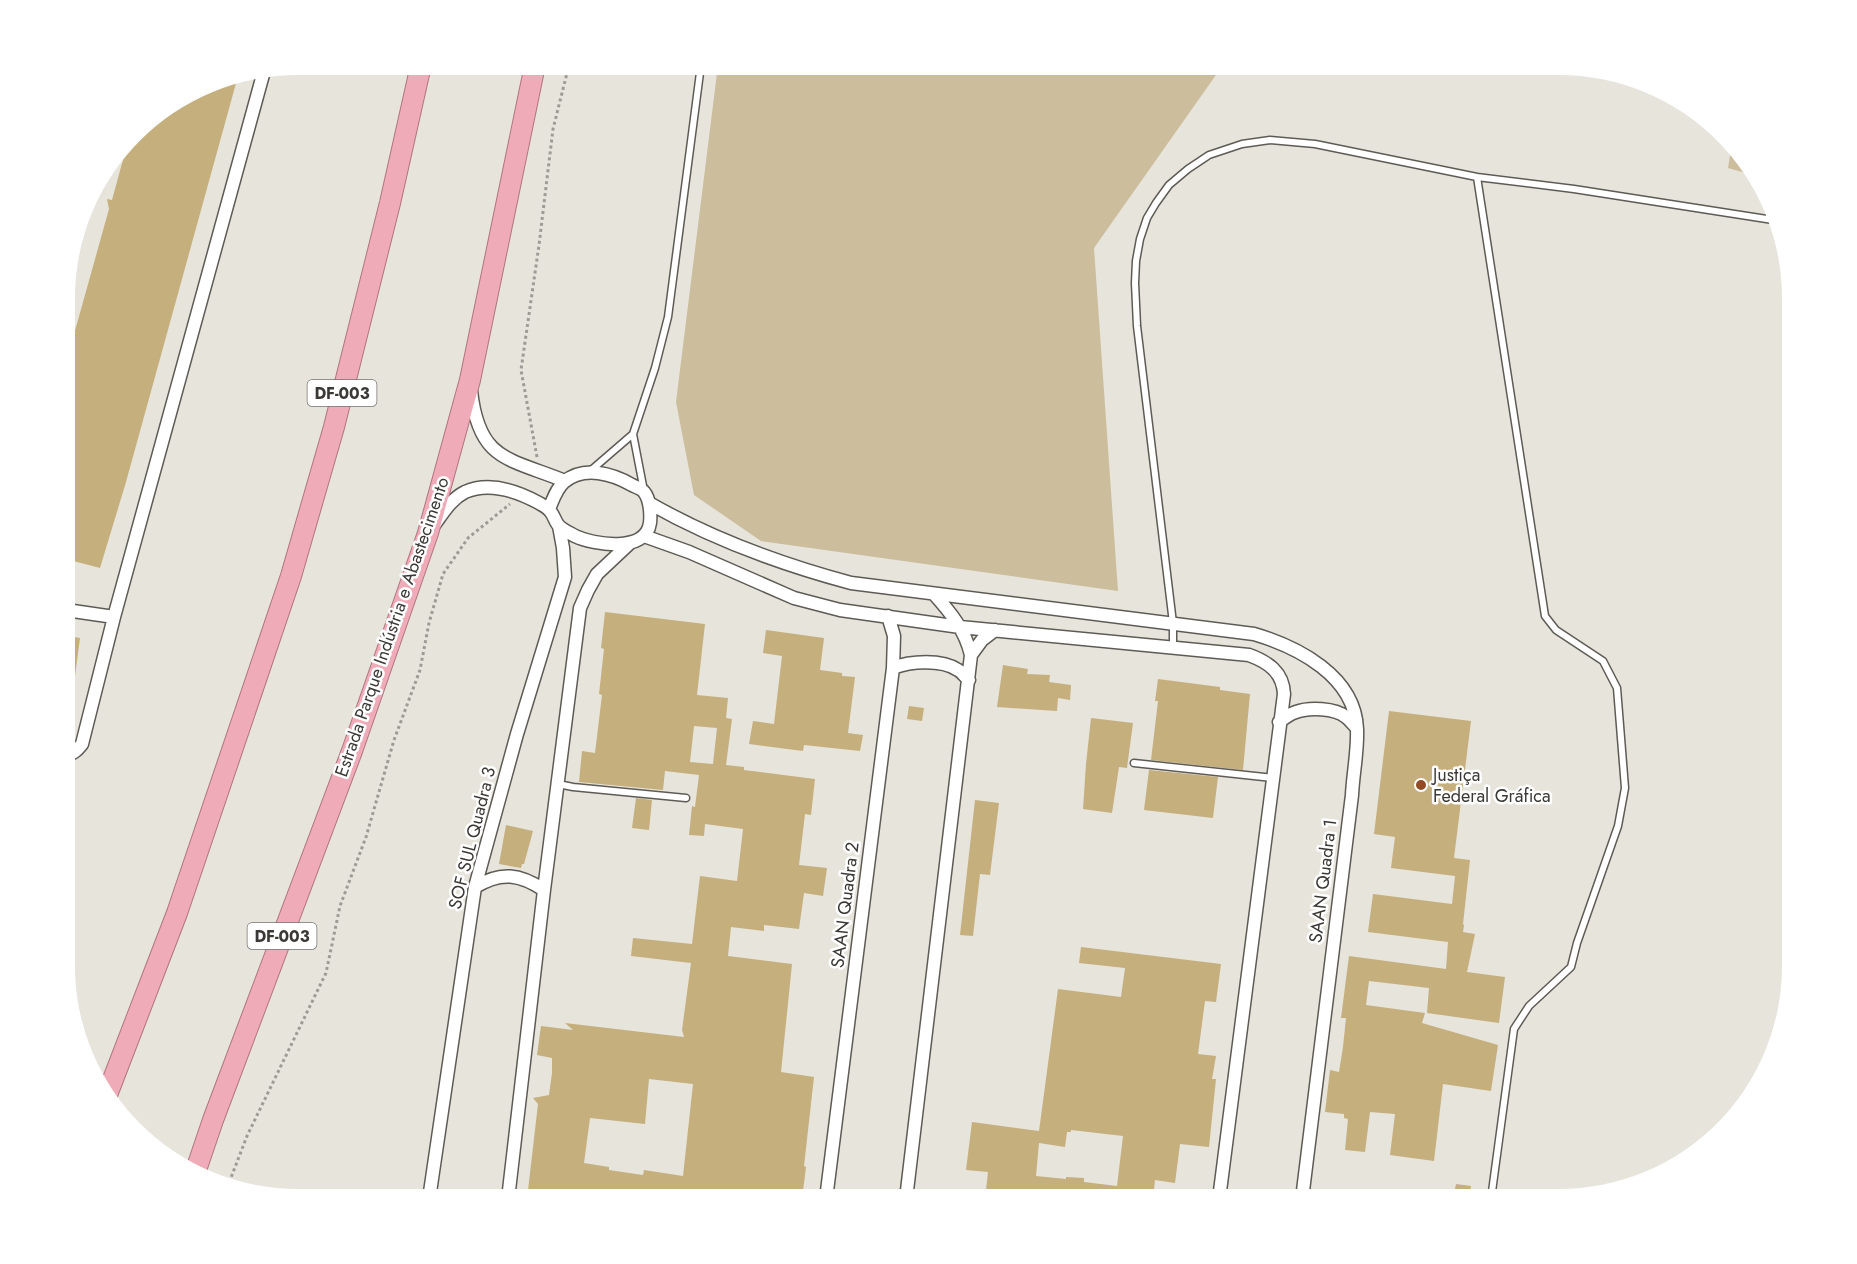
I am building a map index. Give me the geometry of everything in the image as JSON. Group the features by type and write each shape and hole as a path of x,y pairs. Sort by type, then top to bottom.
{"highway":[{"name":"DF-003","path":"106,1080 177,913 291,576 336,416 419,75"},
{"name":"Estrada Parque Indústria e Abastecimento","path":"198,1165 352,751 428,533 470,380 532,75"}],"street":[{"path":"75,750 82,744 114,617 262,78"},
{"path":"470,380 473,409 478,426 484,439 493,449 507,459 565,481"},
{"path":"509,1189 580,608 597,574 630,543 644,536 650,524 646,497 623,479 606,473 589,472 565,481 556,492 549,510"},
{"path":"428,533 451,503 463,493 490,487 523,494 549,510 559,526 576,536 611,545 630,543"},
{"name":"SAAN Quadra 1","path":"646,497 675,518 740,547 794,567 851,583 1241,631 1270,638 1289,646 1321,666 1334,678 1351,703 1357,728 1350,807 1303,1189"},
{"name":"SOF SUL Quadra 3","path":"430,1189 475,887 516,735 564,577 563,548 559,526"},
{"path":"644,536 689,552 794,598 840,610 960,627 1249,655 1268,663 1276,671 1284,687 1221,1189"},
{"path":"907,1189 971,655 968,640 934,594"},
{"path":"75,611 114,617"},
{"name":"SAAN Quadra 2","path":"827,1189 893,668 894,636 888,616"},
{"path":"971,655 982,640 995,630"},
{"path":"893,668 904,663 932,662 958,669 969,680"},
{"path":"1280,722 1296,711 1320,710 1337,712 1346,716 1357,728"},
{"path":"475,887 488,879 507,876 531,882 544,890"}],"lane":[{"path":"646,497 633,434 655,369 668,317 700,75"},
{"path":"1173,648 1173,623 1136,315 1135,283 1140,239 1147,218 1169,185 1188,169 1209,155 1242,144 1270,140 1315,144 1477,177 1567,188 1767,219"},
{"path":"1477,177 1545,616 1556,630 1603,661 1617,688 1624,788 1618,826 1577,943 1571,967 1529,1006 1514,1029 1492,1189"},
{"path":"589,472 633,434"},
{"path":"1134,763 1274,778"},
{"path":"558,784 686,798"}],"path":[{"path":"537,470 538,461 521,369 553,129 566,75"},
{"path":"231,1178 247,1136 326,973 340,906 366,837 394,740 420,670 429,623 443,574 468,538 523,494"}],"shaded area":[{"path":"717,75 1216,75 1094,248 1118,591 761,541 694,495 676,402"},
{"path":"1730,155 1743,172 1728,168"}],"building":[{"path":"236,84 126,482 100,568 75,561 75,331 109,209 107,199 112,200 123,160 140,140 186,105"},
{"path":"605,612 705,624 697,695 728,698 726,718 732,719 726,765 744,767 744,770 815,779 811,815 805,814 799,865 827,868 823,896 804,893 799,929 764,925 764,931 731,927 728,956 792,964 781,1072 814,1077 803,1189 528,1189 538,1104 533,1098 549,1095 552,1073 552,1058 537,1055 541,1026 573,1030 565,1023 684,1037 682,1030 691,963 631,956 633,938 692,944 700,876 737,881 743,829 705,824 704,836 689,835 692,806 695,807 699,775 665,771 663,790 579,782 582,751 595,753 602,695 599,694 604,649 601,648","holes":["694,726 717,728 713,764 690,762","649,1079 693,1084 683,1176 644,1170 643,1175 609,1170 609,1167 584,1163 590,1118 645,1124"]},
{"path":"766,630 824,638 820,670 855,677 848,733 863,735 860,751 804,745 803,751 749,744 753,721 774,724 782,656 763,653"},
{"path":"75,637 80,638 75,676"},
{"path":"1003,665 1028,669 1027,674 1050,675 1049,682 1071,685 1070,700 1058,698 1057,711 997,707"},
{"path":"1158,679 1220,687 1220,690 1250,694 1243,770 1151,760 1158,701 1155,701"},
{"path":"909,706 924,708 922,721 907,719"},
{"path":"1389,711 1471,721 1454,858 1470,860 1463,932 1475,934 1467,972 1505,977 1499,1023 1427,1013 1429,988 1369,981 1366,1005 1425,1013 1422,1023 1498,1045 1491,1091 1443,1084 1434,1161 1390,1155 1395,1114 1370,1112 1365,1152 1345,1150 1348,1119 1344,1118 1344,1114 1325,1112 1330,1070 1339,1072 1343,1047 1346,1018 1341,1018 1349,956 1446,969 1448,942 1368,932 1373,894 1452,904 1455,876 1391,868 1395,837 1374,834"},
{"path":"1091,718 1133,723 1127,768 1119,767 1112,813 1083,809"},
{"path":"1149,770 1218,777 1213,818 1144,810"},
{"path":"636,798 652,800 649,830 632,828"},
{"path":"975,800 999,803 990,875 980,874 973,936 960,935"},
{"path":"506,825 533,831 521,868 499,864"},
{"path":"1081,947 1221,964 1216,1002 1205,1001 1198,1054 1216,1056 1212,1079 1216,1079 1209,1147 1180,1144 1175,1183 1155,1180 1154,1189 986,1189 988,1172 966,1170 972,1122 1039,1131 1058,989 1121,997 1125,968 1079,963","holes":["1071,1130 1123,1136 1117,1186 1084,1182 1084,1178 1036,1176 1039,1143 1065,1147 1067,1132"]},
{"path":"1456,1184 1471,1186 1471,1189 1455,1189"}],"place":[{"name":"Justiça Federal Gráfica","path":"1421,785"}]}
